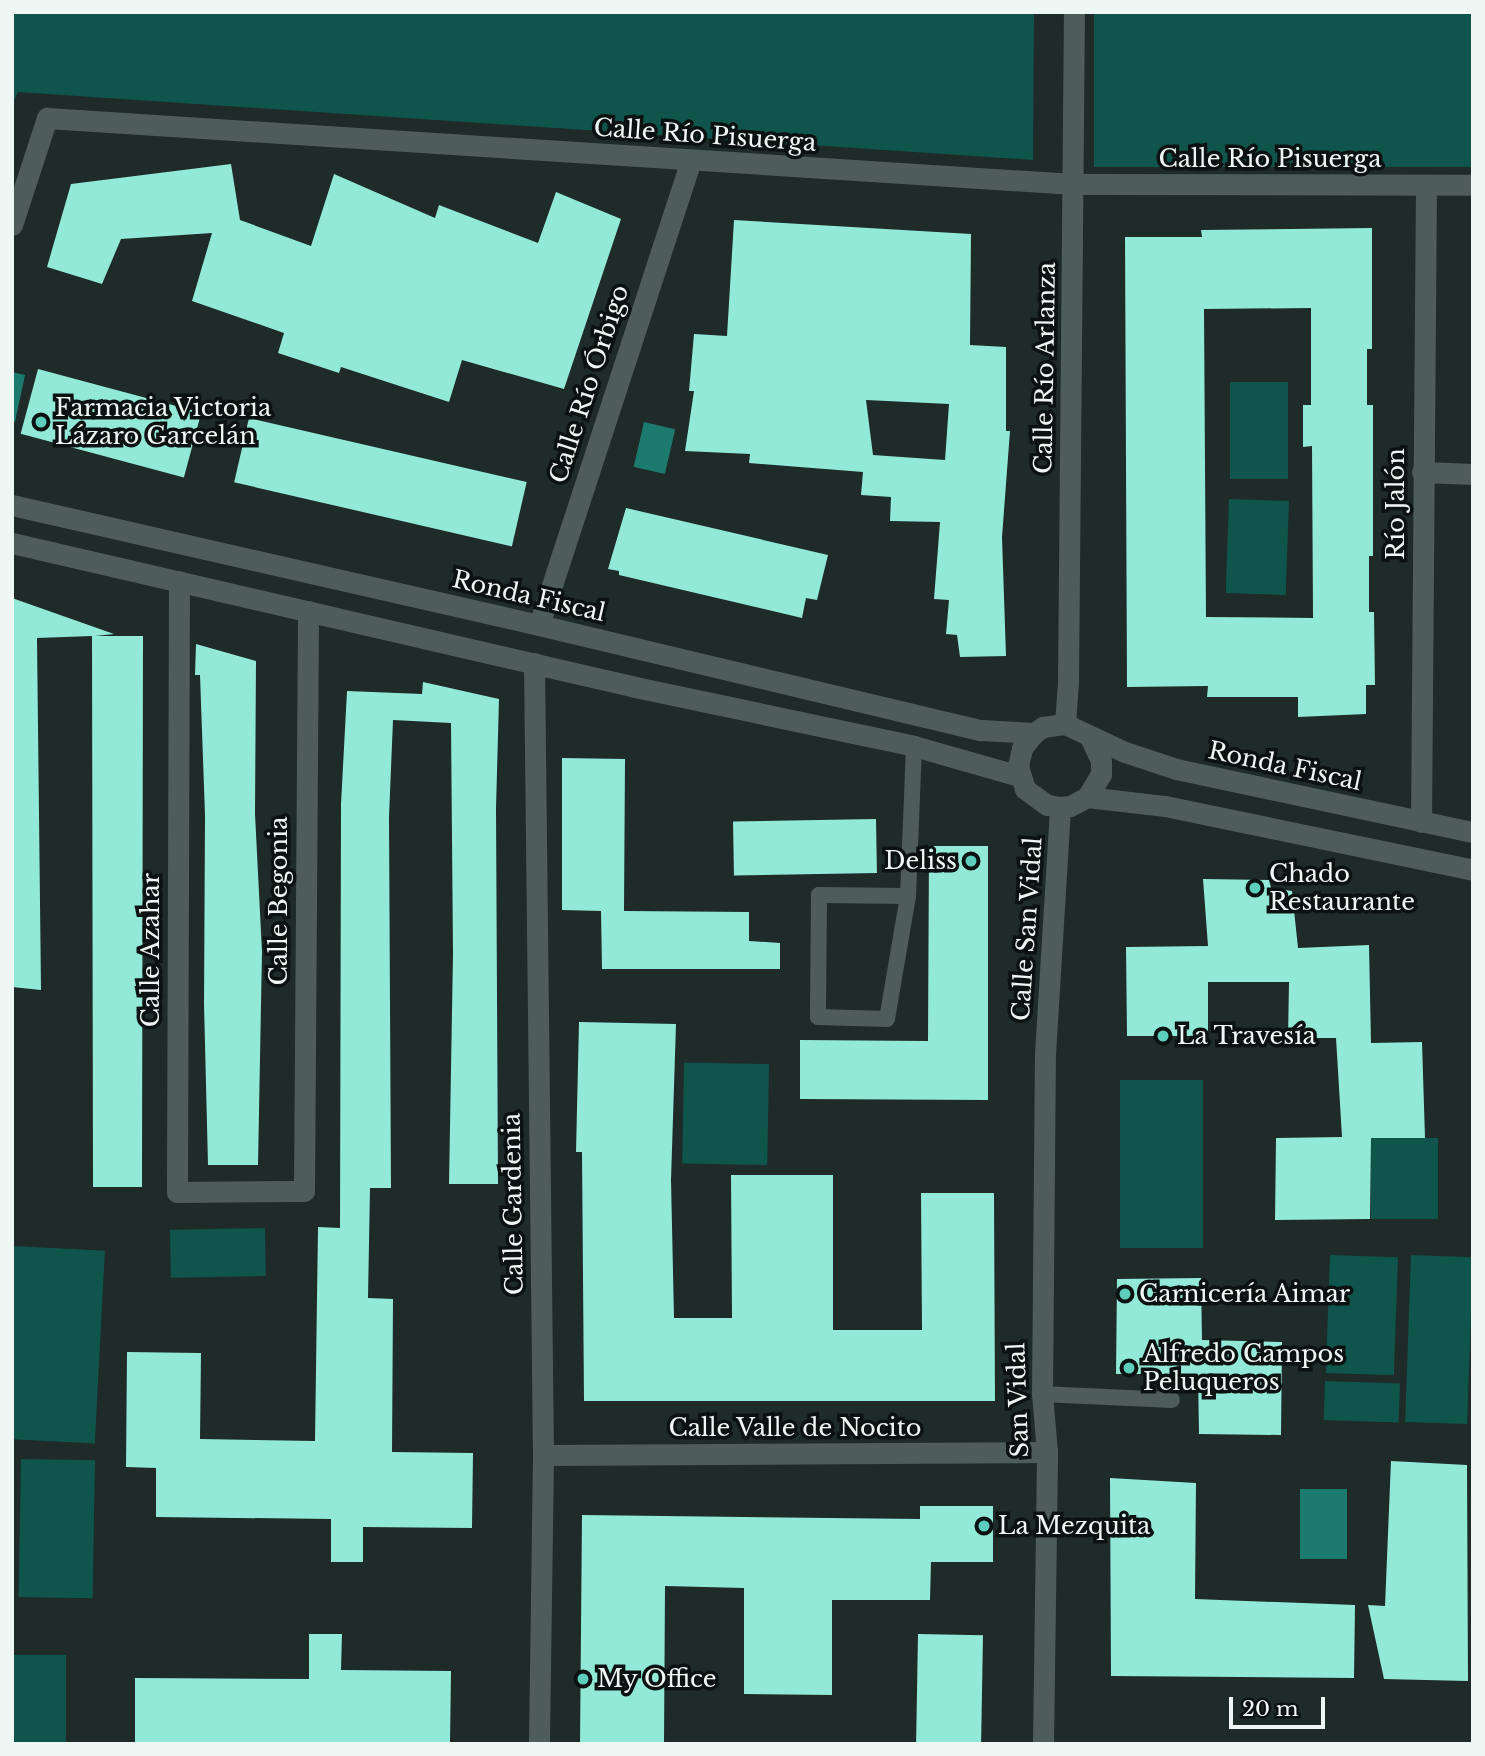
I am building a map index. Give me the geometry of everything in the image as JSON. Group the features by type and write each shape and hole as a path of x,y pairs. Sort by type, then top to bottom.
{"street":[{"name":"Calle Río Arlanza","path":"1065,724 1068,682 1074,12"},
{"name":"Calle Río Pisuerga","path":"12,225 47,118 1074,184 1473,185"},
{"name":"Calle Río Órbigo","path":"538,625 691,161"},
{"name":"Río Jalón","path":"1421,822 1426,186"},
{"path":"1422,472 1473,474"},
{"name":"Ronda Fiscal","path":"12,505 981,730 1034,733 1043,727 1065,724 1090,737 1176,769 1473,832"},
{"path":"12,543 534,663 914,746 1019,776"},
{"name":"Calle Azahar","path":"179,581 177,1192 304,1191"},
{"name":"Calle Begonia","path":"304,1191 308,611"},
{"name":"Calle Gardenia","path":"534,663 543,1455 539,1744"},
{"path":"1034,733 1019,757 1019,776 1025,789 1035,799 1060,807 1087,797 1165,806 1473,870"},
{"path":"1087,797 1101,774 1101,761 1090,737"},
{"name":"Calle San Vidal","path":"1045,1054 1060,807"},
{"name":"San Vidal","path":"1043,1744 1047,1452 1042,1394 1045,1054"},
{"name":"Calle Valle de Nocito","path":"543,1455 1047,1452"}],"lane":[{"path":"908,896 819,895 818,1017 887,1019 908,896 914,746"},
{"path":"1042,1394 1115,1395 1172,1400"}],"shaded area":[{"path":"12,12 1034,12 1033,160 18,92 12,106"},
{"path":"1094,12 1473,12 1473,167 1094,167"},
{"path":"12,372 25,375 15,422 12,421"},
{"path":"1230,382 1288,382 1288,479 1230,479"},
{"path":"644,422 675,429 665,474 634,467"},
{"path":"1229,499 1289,501 1286,595 1226,593"},
{"path":"684,1063 769,1064 767,1165 682,1164"},
{"path":"1120,1080 1203,1080 1203,1248 1120,1248"},
{"path":"1371,1138 1438,1138 1438,1219 1371,1219"},
{"path":"265,1228 266,1276 171,1278 170,1230"},
{"path":"12,1246 105,1251 95,1444 12,1439"},
{"path":"1330,1255 1398,1257 1394,1375 1326,1373"},
{"path":"1411,1255 1473,1257 1467,1424 1405,1422"},
{"path":"1325,1381 1400,1384 1399,1423 1324,1420"},
{"path":"21,1459 95,1460 93,1598 19,1597"},
{"path":"1300,1489 1347,1489 1347,1559 1300,1559"},
{"path":"12,1655 66,1655 66,1744 12,1744"}],"building":[{"path":"231,164 240,220 311,246 334,174 435,218 439,205 538,243 556,192 621,219 564,389 462,360 449,402 341,367 339,373 278,353 284,333 192,301 212,233 121,239 102,284 47,267 71,184"},
{"path":"734,220 971,234 970,345 1006,347 1006,431 1010,431 1002,537 1006,656 960,657 957,635 946,634 949,600 934,599 940,522 890,521 891,497 861,495 863,472 749,463 750,454 685,451 694,391 689,391 694,334 727,336","holes":["866,400 949,404 945,460 873,455"]},
{"path":"1372,228 1372,349 1367,349 1367,405 1373,405 1373,556 1369,556 1369,612 1374,612 1375,685 1366,685 1366,714 1298,717 1298,697 1207,697 1208,686 1127,687 1125,237 1202,237 1201,230","holes":["1311,308 1311,405 1303,405 1303,447 1312,446 1313,618 1206,617 1204,309"]},
{"path":"38,369 201,413 184,477 21,434"},
{"path":"249,418 527,482 512,546 234,482"},
{"path":"626,508 828,555 817,600 806,598 802,618 619,575 619,571 608,569"},
{"path":"12,598 114,634 95,636 143,636 142,1187 93,1187 92,636 37,638 41,990 12,987"},
{"path":"196,644 256,661 255,814 262,952 258,1165 208,1165 204,1004 205,815 200,675 195,675"},
{"path":"423,682 499,699 496,808 498,1184 449,1184 453,954 451,723 393,720 389,817 391,1188 370,1188 368,1298 393,1299 392,1452 473,1453 472,1528 363,1527 363,1562 331,1562 331,1519 156,1517 156,1468 126,1467 127,1352 201,1353 200,1439 315,1441 318,1227 340,1228 341,804 347,691 422,694"},
{"path":"562,758 625,759 624,911 749,912 749,941 780,943 780,969 602,969 601,911 562,910"},
{"path":"876,819 877,873 734,875 733,821"},
{"path":"929,846 988,846 988,1100 800,1099 800,1040 928,1041"},
{"path":"1203,879 1269,880 1271,888 1292,891 1298,948 1369,945 1371,1043 1422,1042 1425,1138 1371,1138 1370,1219 1275,1220 1276,1138 1342,1137 1336,1038 1288,1038 1289,982 1208,982 1208,1036 1127,1036 1126,947 1208,946"},
{"path":"579,1022 676,1024 671,1180 674,1318 732,1318 731,1175 833,1175 833,1330 922,1330 921,1193 994,1193 995,1401 584,1401 582,1152 576,1152"},
{"path":"1201,1278 1202,1340 1282,1342 1281,1435 1199,1434 1198,1374 1116,1374 1117,1279"},
{"path":"1391,1461 1467,1465 1468,1681 1384,1679 1368,1605 1385,1606"},
{"path":"1110,1478 1196,1483 1195,1599 1355,1605 1354,1678 1111,1676"},
{"path":"920,1506 993,1506 993,1562 931,1562 930,1600 832,1600 832,1695 744,1694 744,1588 665,1586 664,1744 580,1744 582,1515 920,1519"},
{"path":"309,1634 342,1634 341,1670 451,1671 450,1744 135,1744 135,1678 309,1679"},
{"path":"918,1634 983,1635 981,1744 916,1744"}],"place":[{"name":"Farmacia Victoria Lázaro Garcelán","path":"41,422"},
{"name":"Deliss","path":"971,861"},
{"name":"Chado Restaurante","path":"1255,888"},
{"name":"La Travesía","path":"1163,1036"},
{"name":"Carnicería Aimar","path":"1125,1294"},
{"name":"Alfredo Campos Peluqueros","path":"1129,1368"},
{"name":"La Mezquita","path":"984,1526"},
{"name":"My Office","path":"583,1679"}]}
